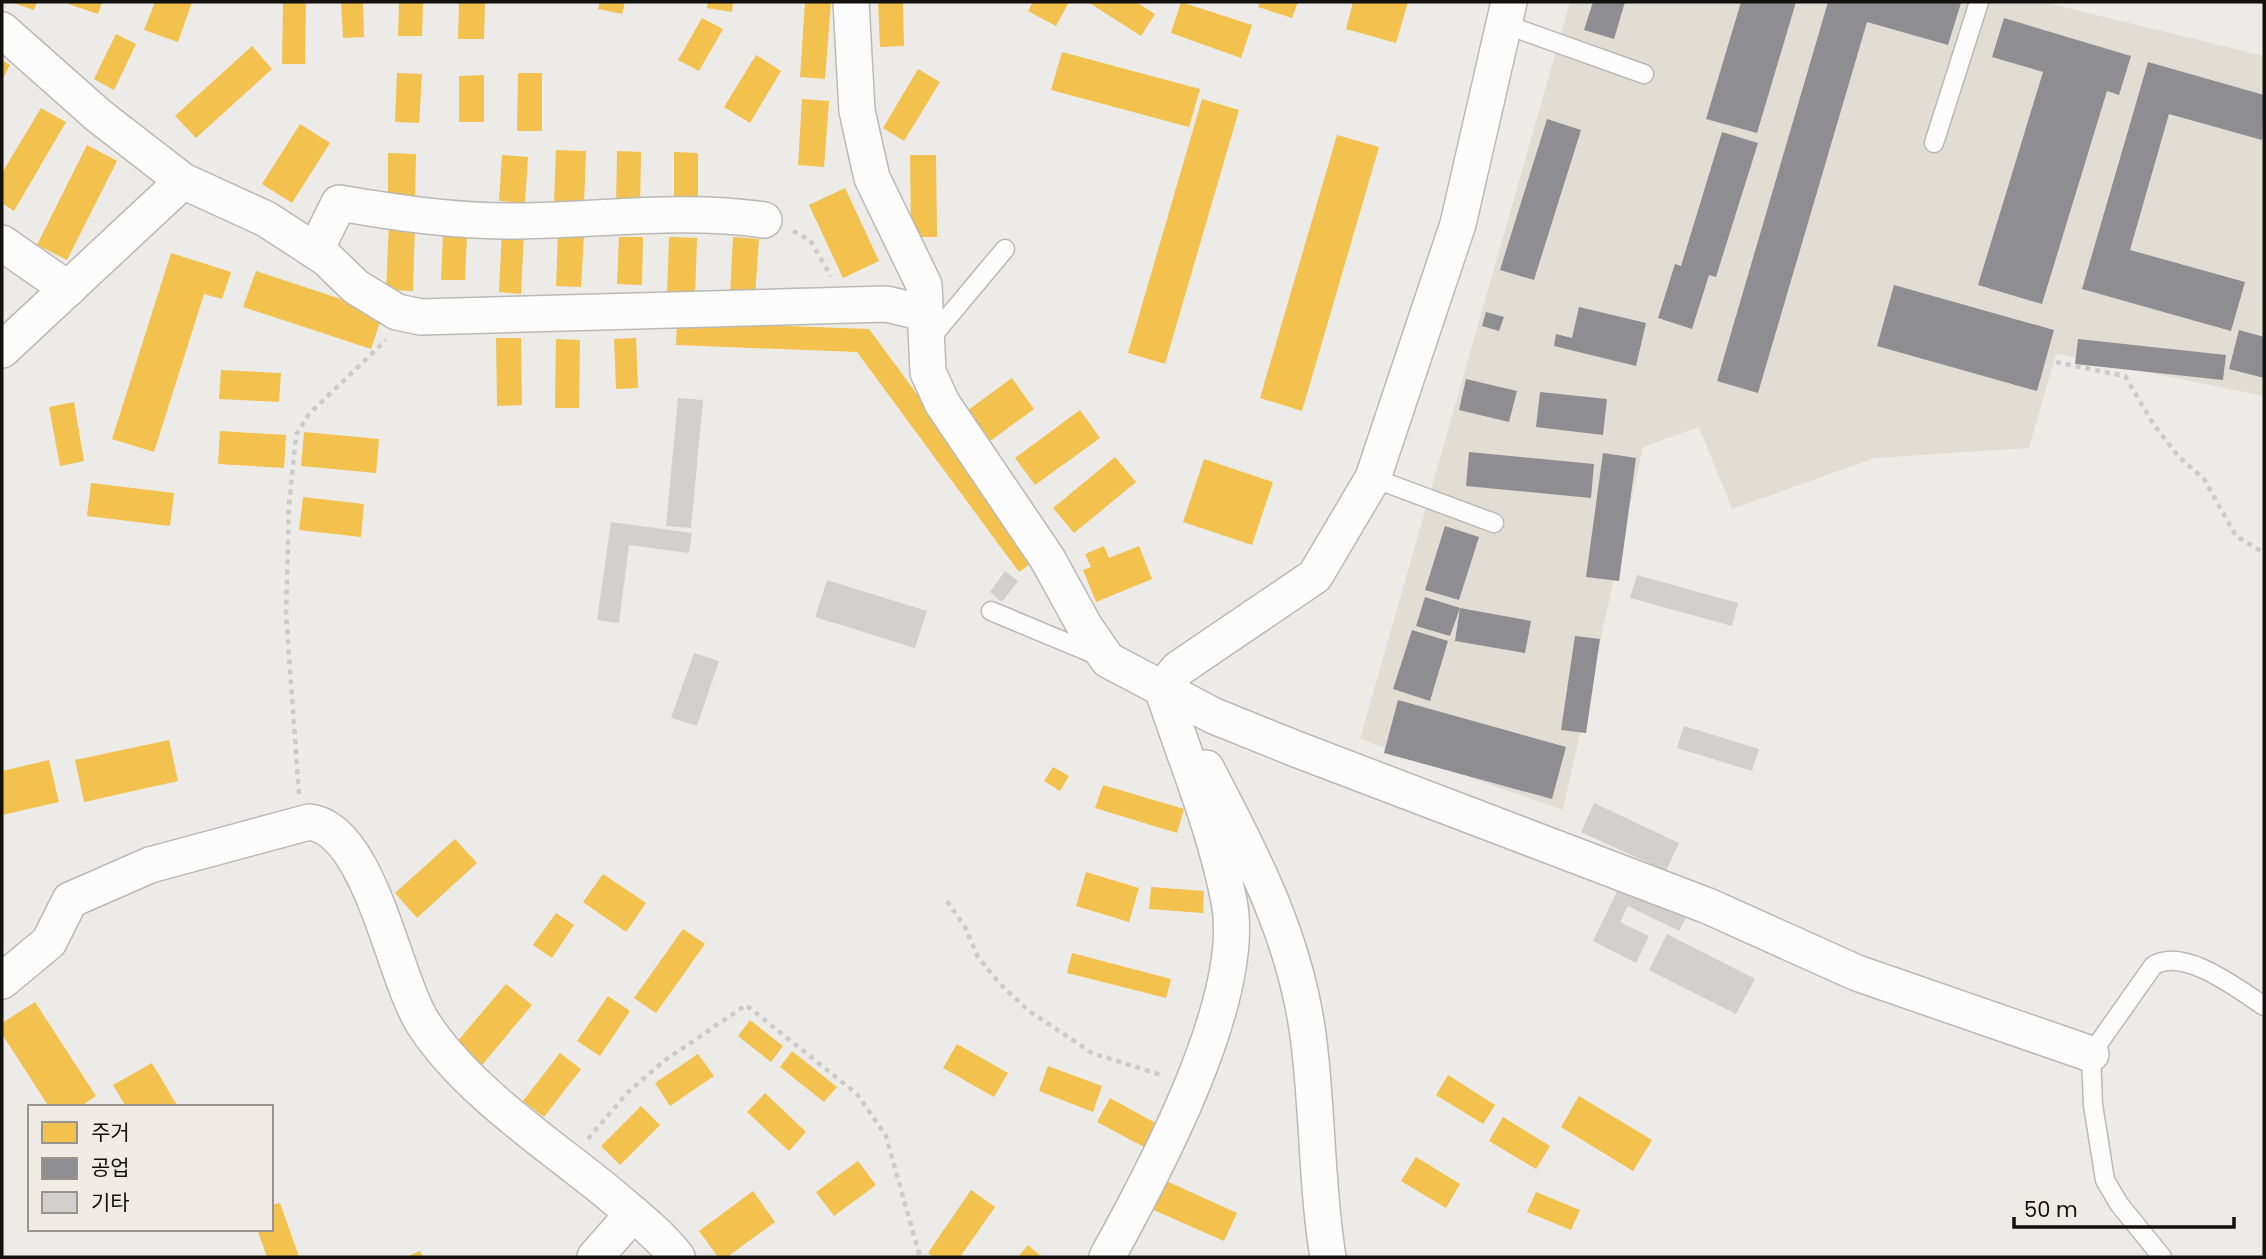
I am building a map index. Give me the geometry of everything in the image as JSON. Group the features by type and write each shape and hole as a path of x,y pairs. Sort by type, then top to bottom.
{"street":[{"path":"852,2 857,111 872,178 924,285 928,372 942,403 1047,558 1085,627 1108,660 1214,716 1296,749 1708,906 1857,973 2091,1054"},
{"path":"1162,688 1178,668 1315,576 1373,478 1458,224 1507,13"},
{"path":"2,30 99,116 183,181 266,219 315,251 356,287 397,312 412,315 886,304 926,328"},
{"path":"2,350 183,181"},
{"path":"315,251 339,203 415,216 517,222 717,213 764,220"},
{"path":"2,243 68,289"},
{"path":"1107,1257 1167,1143 1207,1045 1231,940 1229,902 1162,688"},
{"path":"1162,688 1233,818 1269,891 1285,933 1308,1033 1328,1257"},
{"path":"2,981 49,942 70,900 150,865 309,822 321,823 353,855 370,892 412,1006 456,1067 633,1214 662,1239 677,1257"},
{"path":"595,1257 633,1214"}],"lane":[{"path":"1934,143 1979,2"},
{"path":"1507,13 1644,74"},
{"path":"926,328 1005,249"},
{"path":"1373,478 1494,523"},
{"path":"990,611 1108,660"},
{"path":"2162,1257 2119,1204 2105,1180 2093,1105 2091,1054 2153,966 2164,959 2178,960 2206,970 2264,1006"}],"path":[{"path":"764,220 810,240 825,260 844,305"},
{"path":"321,823 299,794 286,614 289,506 296,435 309,414 412,315"},
{"path":"2056,362 2125,376 2152,422 2178,456 2204,480 2236,536 2264,553"},
{"path":"947,901 965,927 978,957 1000,985 1028,1011 1092,1053 1191,1085"},
{"path":"569,1161 628,1092 675,1052 746,1005 857,1094 886,1136 920,1257"}],"shaded area":[{"path":"1570,2 2044,2 2264,56 2264,396 2056,354 2029,448 1875,458 1732,509 1699,427 1643,447 1563,810 1360,739"}],"building: 주거":[{"path":"10,2 37,2 34,10"},
{"path":"102,2 98,14 68,4"},
{"path":"155,2 192,2 178,42 144,30"},
{"path":"283,2 306,2 305,64 282,64"},
{"path":"341,2 363,2 364,37 343,38"},
{"path":"399,2 423,2 422,36 398,36"},
{"path":"459,2 485,2 484,39 458,39"},
{"path":"600,2 625,2 622,14 598,9"},
{"path":"708,2 733,2 732,12 707,8"},
{"path":"805,2 831,2 825,79 800,77"},
{"path":"878,2 903,2 904,46 880,47"},
{"path":"1033,2 1069,2 1056,26 1028,11"},
{"path":"1088,2 1136,2 1155,14 1141,36"},
{"path":"1181,2 1252,25 1241,58 1171,33"},
{"path":"1260,2 1298,2 1292,18 1258,7"},
{"path":"1353,2 1408,2 1396,43 1346,29"},
{"path":"702,18 723,29 699,71 678,60"},
{"path":"116,34 136,44 114,90 94,79"},
{"path":"252,46 272,69 196,138 175,116"},
{"path":"1062,52 1200,89 1189,127 1051,90"},
{"path":"756,55 781,71 750,123 724,107"},
{"path":"2,60 10,65 2,80"},
{"path":"918,69 940,82 904,141 883,128"},
{"path":"397,73 422,74 419,123 395,122"},
{"path":"518,73 542,73 542,131 517,131"},
{"path":"484,75 484,122 459,122 459,76"},
{"path":"802,99 829,101 824,167 798,165"},
{"path":"1202,99 1239,110 1165,364 1128,353"},
{"path":"41,108 66,122 14,211 2,203 2,173"},
{"path":"300,124 330,143 292,203 262,184"},
{"path":"1337,135 1379,147 1302,411 1260,398"},
{"path":"87,145 117,161 67,260 37,245"},
{"path":"556,150 586,151 584,205 554,204"},
{"path":"617,151 641,152 640,208 616,208"},
{"path":"674,152 698,153 698,205 674,205"},
{"path":"388,153 416,154 415,202 388,202"},
{"path":"502,155 528,157 525,203 499,201"},
{"path":"910,155 936,155 937,237 911,237"},
{"path":"845,188 879,261 843,278 809,205"},
{"path":"389,223 415,224 413,291 386,290"},
{"path":"502,231 524,232 521,294 499,292"},
{"path":"558,234 584,235 581,287 556,286"},
{"path":"443,235 467,236 465,280 441,280"},
{"path":"619,237 643,237 642,285 617,284"},
{"path":"669,237 697,238 695,298 667,297"},
{"path":"733,237 759,239 755,296 730,295"},
{"path":"171,253 231,272 222,299 204,294 154,452 112,439"},
{"path":"256,271 383,313 371,349 243,307"},
{"path":"677,322 869,329 1038,558 1019,572 857,352 676,345"},
{"path":"496,338 521,338 522,405 497,406"},
{"path":"636,338 638,388 616,389 614,339"},
{"path":"556,339 580,340 579,408 555,408"},
{"path":"221,370 281,373 279,402 219,399"},
{"path":"1012,378 1034,409 986,444 964,413"},
{"path":"74,402 84,461 60,466 49,407"},
{"path":"1080,410 1100,438 1035,485 1015,458"},
{"path":"220,431 286,435 284,468 218,464"},
{"path":"304,432 379,439 376,473 301,466"},
{"path":"1115,457 1136,482 1074,533 1053,508"},
{"path":"1204,459 1273,482 1252,545 1183,522"},
{"path":"91,483 174,493 170,526 87,516"},
{"path":"303,497 364,504 361,537 299,530"},
{"path":"1104,546 1109,558 1139,546 1152,579 1096,602 1083,570 1091,567 1085,554"},
{"path":"169,740 178,781 84,802 75,760"},
{"path":"49,760 59,802 2,815 2,771"},
{"path":"1053,767 1069,776 1060,791 1044,781"},
{"path":"1103,785 1184,809 1177,833 1095,808"},
{"path":"455,839 477,863 417,918 395,893"},
{"path":"1086,872 1139,888 1129,922 1076,906"},
{"path":"603,874 646,903 626,932 583,902"},
{"path":"1151,887 1204,891 1203,913 1149,909"},
{"path":"556,913 574,925 552,958 533,945"},
{"path":"683,929 705,944 656,1013 634,998"},
{"path":"1072,953 1171,979 1166,998 1067,973"},
{"path":"506,984 532,1005 482,1065 456,1043"},
{"path":"608,996 630,1011 600,1056 577,1041"},
{"path":"35,1002 96,1096 83,1105 48,1105 2,1034 2,1023"},
{"path":"750,1020 783,1046 771,1062 738,1036"},
{"path":"957,1044 1008,1073 994,1097 943,1068"},
{"path":"792,1051 837,1087 824,1102 780,1067"},
{"path":"560,1053 581,1069 544,1117 523,1101"},
{"path":"698,1054 714,1076 670,1106 655,1083"},
{"path":"152,1063 177,1105 125,1105 113,1085"},
{"path":"1048,1066 1102,1086 1093,1112 1039,1091"},
{"path":"1448,1075 1495,1105 1483,1124 1436,1095"},
{"path":"765,1093 806,1132 789,1151 747,1112"},
{"path":"1579,1096 1652,1140 1633,1171 1561,1127"},
{"path":"1110,1098 1161,1126 1148,1149 1097,1122"},
{"path":"641,1106 660,1125 620,1165 601,1146"},
{"path":"1503,1117 1550,1146 1536,1169 1489,1141"},
{"path":"1416,1157 1460,1184 1446,1208 1401,1181"},
{"path":"858,1161 876,1185 834,1216 816,1192"},
{"path":"1162,1179 1237,1213 1224,1241 1149,1208"},
{"path":"971,1190 995,1207 960,1257 934,1257 928,1253"},
{"path":"753,1191 775,1222 727,1257 718,1257 699,1231"},
{"path":"1536,1192 1580,1210 1571,1230 1527,1212"},
{"path":"280,1203 299,1257 267,1257 258,1231 273,1231 273,1205"},
{"path":"1028,1245 1042,1257 1018,1257"},
{"path":"420,1251 423,1257 406,1257"}],"building: 공업":[{"path":"1593,2 1625,2 1614,39 1584,30"},
{"path":"1741,2 1796,2 1757,133 1706,119"},
{"path":"1828,2 1961,3 1948,45 1867,22 1758,393 1717,381"},
{"path":"2004,18 2131,56 2119,95 2107,91 2042,304 1978,285 2043,72 1992,57"},
{"path":"2148,62 2264,95 2262,140 2169,114 2130,250 2245,282 2231,331 2082,289"},
{"path":"1547,119 1581,130 1534,280 1500,270"},
{"path":"1722,132 1758,143 1716,277 1709,275 1692,329 1658,318 1675,264 1681,266"},
{"path":"1894,285 2054,330 2037,391 1877,346"},
{"path":"1579,307 1646,323 1636,366 1554,346 1556,334 1572,338"},
{"path":"1486,312 1504,317 1499,331 1482,326"},
{"path":"2239,330 2264,337 2264,378 2229,369"},
{"path":"2078,339 2226,355 2223,380 2075,364"},
{"path":"1466,379 1517,391 1509,422 1459,410"},
{"path":"1540,392 1607,399 1603,435 1536,427"},
{"path":"1469,452 1594,464 1591,498 1466,486"},
{"path":"1603,453 1636,458 1619,581 1586,577"},
{"path":"1445,526 1479,537 1459,600 1425,590"},
{"path":"1425,597 1460,608 1450,636 1416,626"},
{"path":"1460,608 1531,621 1525,653 1455,641"},
{"path":"1412,630 1448,641 1430,701 1393,689"},
{"path":"1575,636 1600,639 1586,733 1561,730"},
{"path":"1398,700 1566,747 1552,799 1384,753"}],"building: 기타":[{"path":"678,398 703,400 691,528 666,526"},
{"path":"611,522 692,533 689,553 629,545 619,623 597,620"},
{"path":"1005,571 1018,581 1002,602 990,592"},
{"path":"1637,575 1738,603 1732,626 1630,598"},
{"path":"827,580 927,611 915,648 815,617"},
{"path":"694,653 719,661 697,726 671,718"},
{"path":"1684,726 1759,749 1752,771 1677,748"},
{"path":"1594,803 1679,843 1666,871 1581,832"},
{"path":"1622,881 1688,914 1679,931 1628,906 1620,922 1649,936 1636,963 1593,941"},
{"path":"1667,934 1755,979 1736,1014 1649,970"}]}
